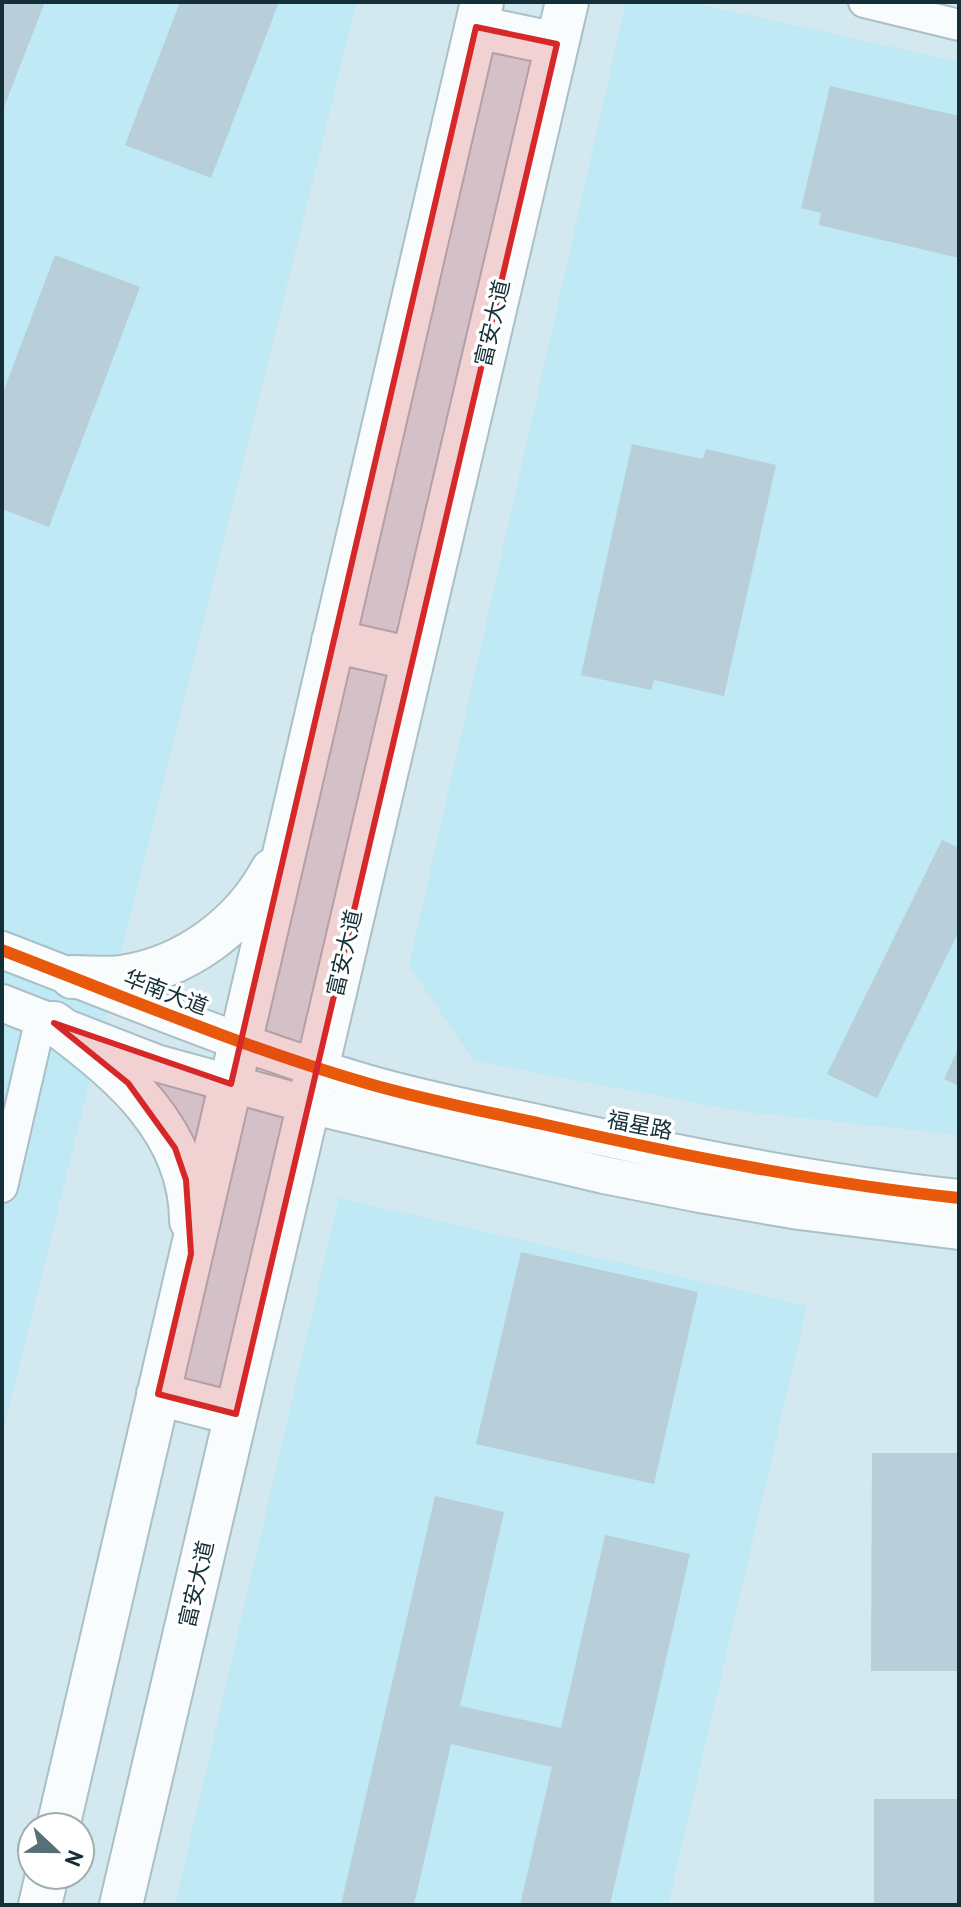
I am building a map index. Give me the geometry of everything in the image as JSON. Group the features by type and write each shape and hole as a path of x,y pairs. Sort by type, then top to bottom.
{"main road":[{"name":"富安大道","path":"121,1905 567,2"},
{"path":"62,1811 479,15 557,44"},
{"path":"333,641 413,659"},
{"path":"72,977 121,977 154,969 190,954 223,931 250,905 270,873 289,832"},
{"path":"47,1021 94,1052 128,1083 155,1115 175,1148 186,1180 191,1211 191,1254"},
{"path":"158,1394 236,1414"}],"street":[{"path":"864,2 959,25"},
{"name":"华南大道","path":"2,950 240,1040 313,1087"},
{"path":"2,1003 156,1063 231,1084 313,1087 604,1175 799,1211 959,1231"},
{"path":"2,1187 47,1021"},
{"name":"福星路","path":"313,1087 393,1090 590,1135 821,1180 959,1198"}],"highlighted area":[{"path":"476,27 557,44 236,1414 158,1394 191,1254 186,1180 175,1148 128,1083 54,1023 231,1084"}],"shaded area":[{"path":"2,2 357,2 2,1434"},
{"path":"626,2 689,2 959,62 959,1135 740,1111 474,1061 409,966"},
{"path":"339,1198 807,1306 668,1905 175,1905"}],"building":[{"path":"2,2 45,2 2,112"},
{"path":"180,2 279,2 211,178 125,145"},
{"path":"830,86 959,116 959,258 819,225 821,213 801,208"},
{"path":"55,255 140,287 49,527 2,509 2,395"},
{"path":"632,444 703,459 706,449 776,465 724,696 654,680 651,690 581,675"},
{"path":"942,840 959,848 959,931 877,1098 827,1074"},
{"path":"959,1047 959,1086 944,1079"},
{"path":"521,1252 698,1292 654,1484 476,1444"},
{"path":"872,1453 959,1453 959,1671 871,1671"},
{"path":"435,1496 504,1512 460,1706 561,1728 605,1535 690,1554 610,1905 520,1905 552,1767 451,1744 414,1905 341,1905"},
{"path":"874,1799 959,1799 959,1905 874,1905"}],"cycle path":[{"path":"2,950 228,1037 388,1089 698,1157 802,1176 959,1198"}]}
